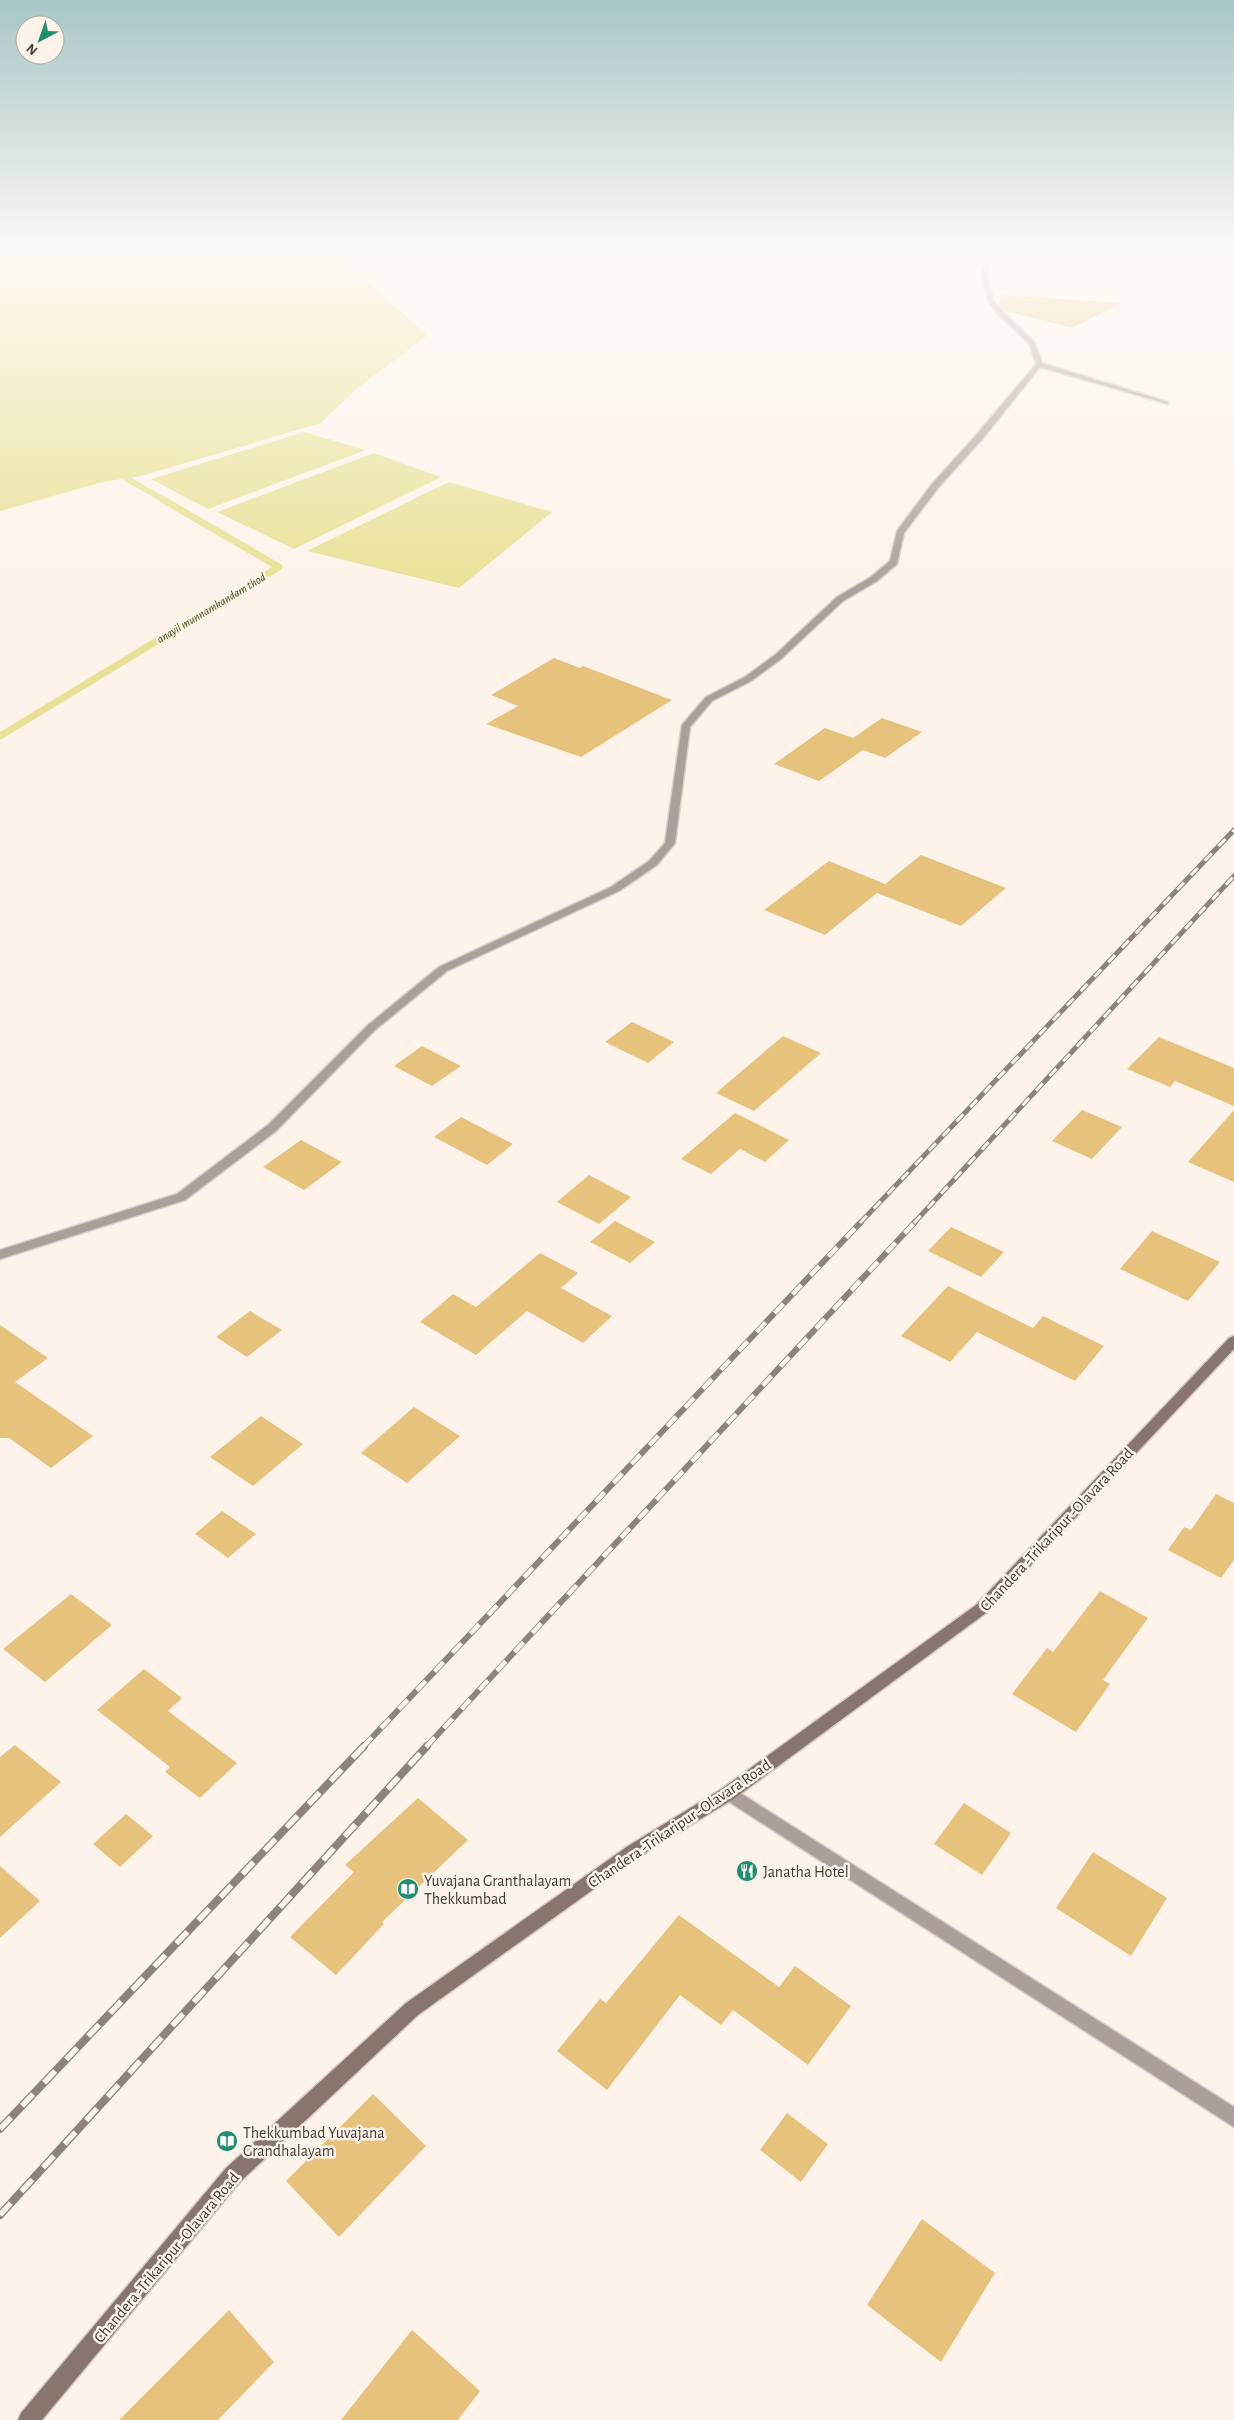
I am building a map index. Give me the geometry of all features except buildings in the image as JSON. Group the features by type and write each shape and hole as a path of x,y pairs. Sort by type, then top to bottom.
{"main road":[{"name":"Chandera -Trikaripur -Olavara Road","path":"28,2420 233,2175 412,2009 634,1850 729,1793 981,1609 1234,1341"}],"street":[{"path":"0,1255 181,1197 272,1128 371,1028 443,969 615,889 653,862 670,843 686,727 709,699 748,678 778,657 840,599 874,579 894,562 900,533 935,486 981,435 1036,367"},
{"path":"1048,367 1166,403"},
{"path":"729,1793 1234,2118"}],"shaded area":[{"path":"0,367 385,367 356,389 321,423 141,476 103,482 0,511"},
{"path":"304,432 366,450 208,509 151,479"},
{"path":"374,453 441,477 294,549 217,512"},
{"path":"449,482 552,512 459,588 307,551"}],"waterway":[{"name":"anayil munnamkandam thod","path":"115,472 164,500"},
{"name":"anayil munnamkandam thod","path":"0,736 279,567 162,499"}],"railway":[{"path":"860,1223 1234,830"},
{"path":"914,1223 1234,876"},
{"path":"363,1747 861,1222"},
{"path":"426,1747 915,1222"},
{"path":"0,2129 364,1746"},
{"path":"0,2215 427,1746"}],"place":[{"name":"Janatha Hotel","path":"747,1871"},
{"name":"Yuvajana Granthalayam Thekkumbad","path":"408,1889"},
{"name":"Thekkumbad Yuvajana Grandhalayam","path":"227,2141"}]}
